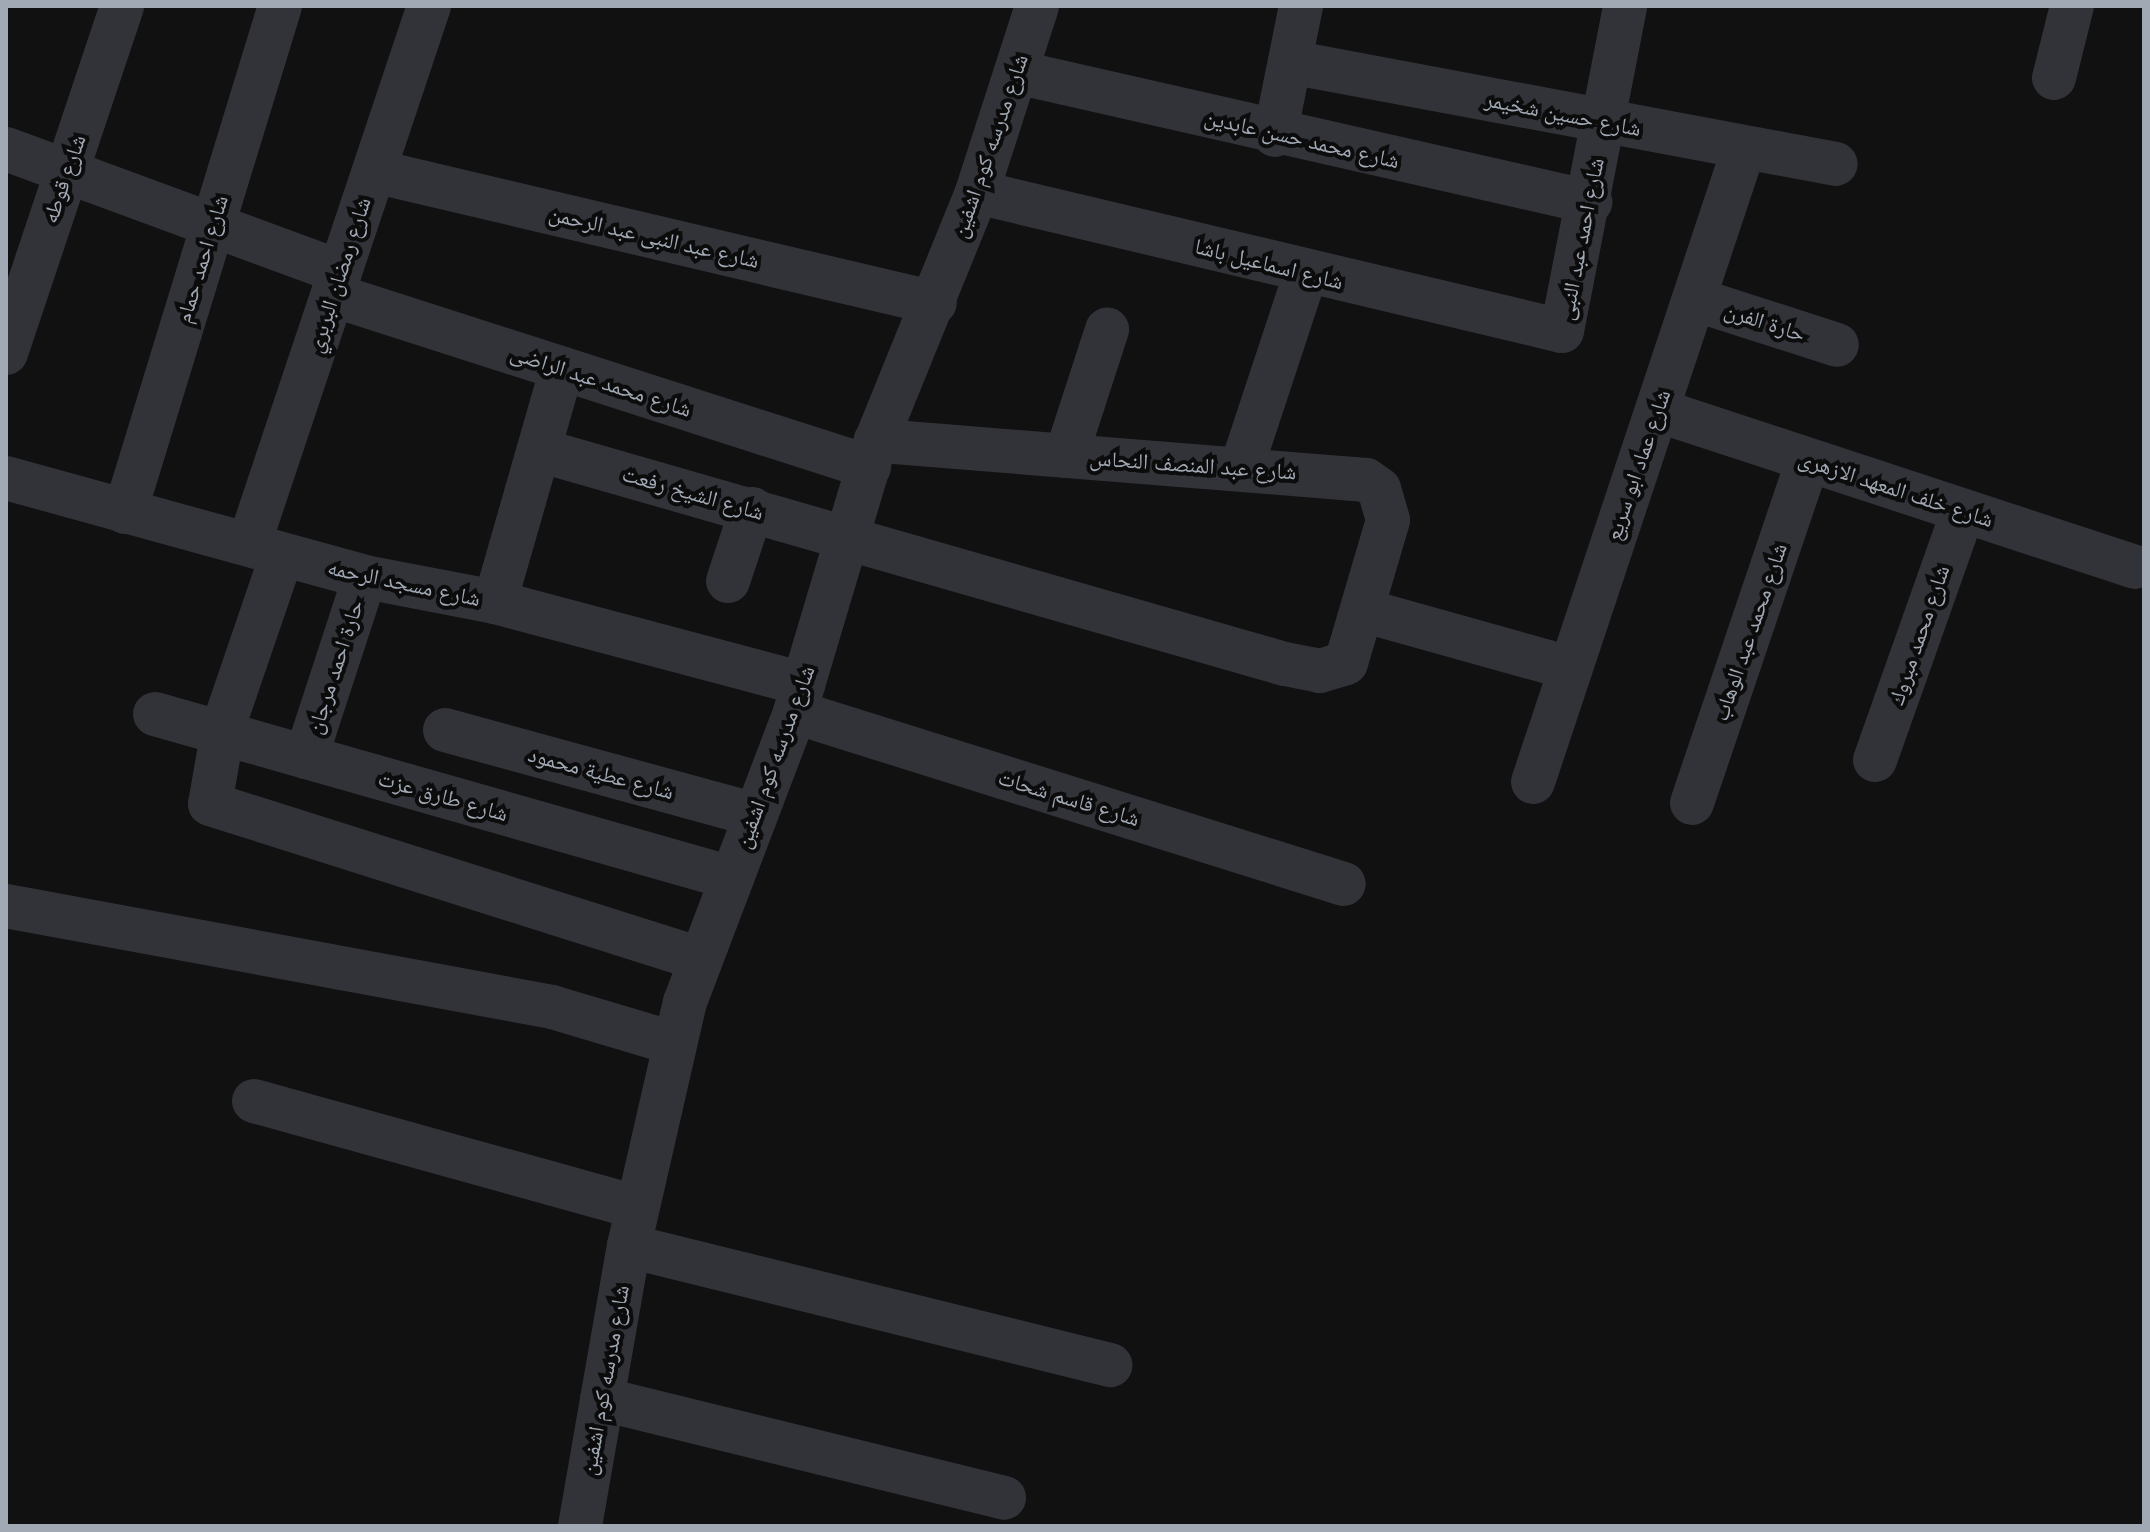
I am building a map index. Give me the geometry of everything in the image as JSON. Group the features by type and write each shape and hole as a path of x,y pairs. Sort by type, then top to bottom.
{"street":[{"name":"شارع قوطه","path":"6,353 122,6"},
{"name":"شارع احمد حمام","path":"125,512 280,6"},
{"name":"شارع رمضان البربري","path":"429,6 336,283 206,794 218,809 700,959"},
{"name":"شارع مدرسه كوم اشفين","path":"580,1526 633,1226 673,1043 700,959 799,698 872,454 977,192 1037,6"},
{"path":"1275,135 1301,6"},
{"name":"شارع احمد عبد النبى","path":"1562,331 1590,202 1625,6"},
{"path":"2054,78 2072,6"},
{"name":"شارع حسين شخيمر","path":"1290,62 1836,164"},
{"name":"شارع محمد حسن عابدين","path":"1016,72 1275,135 1590,202"},
{"name":"شارع عماد ابو سريع","path":"1533,782 1744,148"},
{"name":"شارع محمد عبد الراضى","path":"6,149 65,174 212,226 336,283 562,368 872,454"},
{"name":"شارع عبد النبى عبد الرحمن","path":"374,171 935,303"},
{"name":"شارع اسماعيل باشا","path":"977,192 1306,273 1562,331"},
{"path":"1241,469 1306,273"},
{"name":"حارة الفرن","path":"1694,299 1837,345"},
{"path":"1066,456 1107,330"},
{"path":"495,602 562,368"},
{"name":"شارع خلف المعهد الازهرى","path":"1657,410 2135,567"},
{"name":"شارع الشيخ رفعت","path":"539,450 848,536"},
{"name":"شارع عبد المنصف النحاس","path":"848,536 1320,671 1346,663 1388,520 1379,489 1366,480 1066,456 872,454"},
{"name":"شارع محمد عبد الوهاب","path":"1692,803 1808,460"},
{"name":"شارع مسجد الرحمه","path":"6,478 365,577 495,602 799,698"},
{"path":"728,581 752,509"},
{"name":"شارع محمد مبروك","path":"1875,760 1963,511"},
{"name":"حارة احمد مرجان","path":"306,757 365,577"},
{"path":"1362,610 1570,668"},
{"name":"شارع قاسم شحات","path":"799,698 1344,884"},
{"name":"شارع طارق عزت","path":"155,714 732,878"},
{"name":"شارع عطية محمود","path":"445,730 756,815"},
{"path":"6,906 552,1007 673,1043"},
{"path":"254,1101 633,1226 1111,1365"},
{"path":"602,1399 1004,1498"}]}
